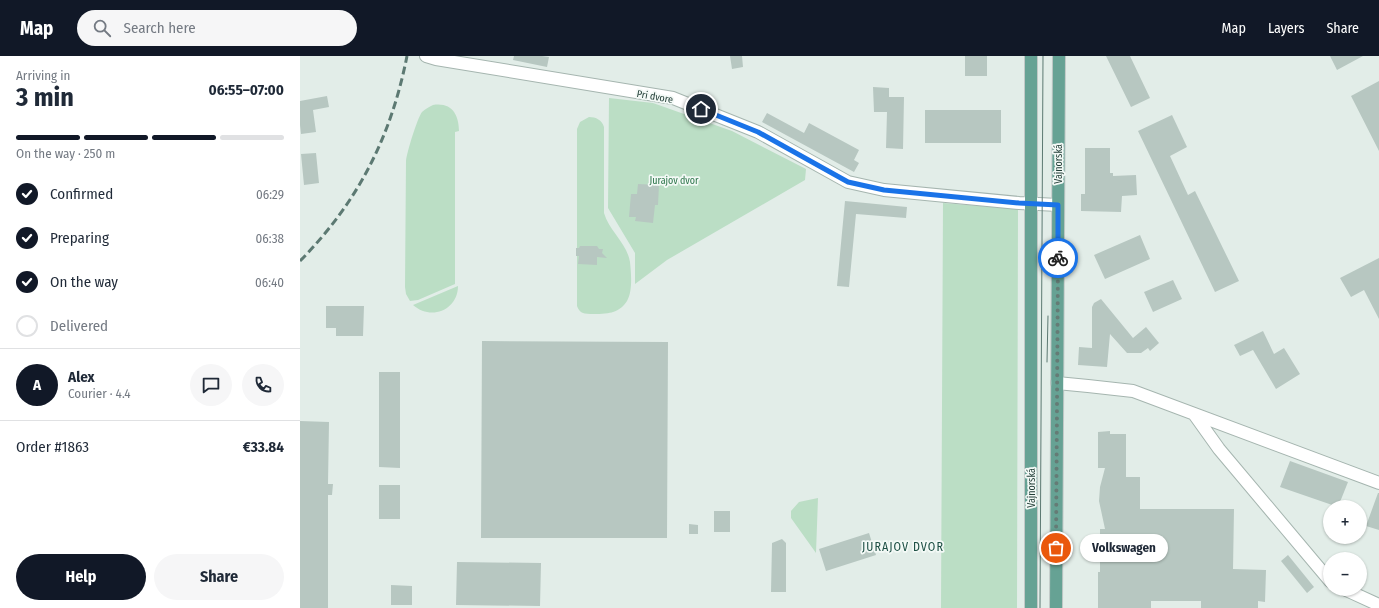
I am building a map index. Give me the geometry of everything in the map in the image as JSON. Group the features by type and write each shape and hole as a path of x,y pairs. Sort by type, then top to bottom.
{"main road":[{"name":"Vajnorská","path":"1031,56 1031,608"},
{"name":"Vajnorská","path":"1056,608 1059,56"}],"street":[{"name":"Pri dvore","path":"426,56 436,59 673,98 758,132 848,182 884,190 1031,204 1058,205"},
{"path":"1057,383 1133,391 1180,410 1379,483"},
{"path":"1194,414 1219,449 1323,573"},
{"path":"1359,596 1379,605"}],"green space":[{"name":"Jurajov dvor","path":"609,98 653,103 732,131 806,169 805,180 667,260 635,284 635,253 608,208"},
{"path":"433,105 440,105 450,108 456,115 459,125 459,131 455,132 455,284 418,300 410,301 406,294 405,287 406,161 412,136 420,116 423,111"},
{"path":"589,117 598,119 602,122 604,127 604,213 610,226 622,243 628,255 631,276 629,297 624,305 613,312 598,314 583,313 577,306 577,129 580,122"},
{"path":"943,203 1018,209 1017,608 941,608"},
{"path":"458,286 454,301 449,307 442,310 428,312 420,310 413,305"},
{"path":"818,498 816,553 791,518 791,511 799,502"}],"building":[{"path":"514,56 549,57 547,67 513,60"},
{"path":"730,56 742,56 743,67 732,69"},
{"path":"965,56 987,56 987,76 965,76"},
{"path":"1106,56 1130,56 1150,98 1131,107"},
{"path":"1330,56 1363,56 1337,70"},
{"path":"1379,81 1379,151 1351,96"},
{"path":"873,87 889,88 889,97 904,97 903,149 886,148 887,112 874,112"},
{"path":"327,96 329,107 313,110 316,132 301,134 300,101"},
{"path":"925,110 1001,110 1001,143 925,143"},
{"path":"767,113 804,133 809,123 859,150 854,160 859,163 854,172 762,122"},
{"path":"1172,115 1187,147 1170,156 1188,195 1195,191 1239,281 1215,292 1138,131"},
{"path":"1085,148 1110,148 1110,173 1113,173 1113,176 1136,175 1137,195 1122,196 1121,212 1081,211 1081,194 1085,194"},
{"path":"316,153 319,183 304,185 301,154"},
{"path":"638,184 659,185 658,205 655,205 653,223 635,221 636,217 629,217 631,194 637,194"},
{"path":"845,201 907,207 906,218 856,214 849,287 837,286"},
{"path":"1140,235 1150,259 1105,279 1094,255"},
{"path":"580,246 597,246 599,249 603,249 602,253 607,258 597,257 597,265 578,264 579,256 576,256 576,248 579,248"},
{"path":"1379,258 1379,319 1364,290 1351,297 1340,278"},
{"path":"1173,280 1182,299 1153,312 1144,292"},
{"path":"1101,299 1133,338 1146,327 1159,343 1150,351 1148,348 1141,353 1127,353 1110,334 1107,367 1078,365 1079,347 1092,348 1092,307 1094,303"},
{"path":"326,306 364,306 363,336 336,336 336,328 326,328"},
{"path":"1263,331 1274,354 1284,348 1300,374 1276,389 1253,350 1240,356 1234,345"},
{"path":"482,341 668,342 667,538 481,538"},
{"path":"379,372 400,372 400,468 379,467"},
{"path":"300,421 329,422 328,484 333,484 332,495 328,495 328,608 300,608"},
{"path":"1110,431 1110,434 1126,434 1126,477 1140,477 1140,509 1234,509 1233,569 1266,570 1265,602 1258,601 1258,608 1201,608 1201,601 1151,601 1151,608 1098,608 1100,529 1105,529 1099,501 1100,487 1105,468 1098,468 1098,432"},
{"path":"1290,461 1348,482 1341,500 1323,500 1323,502 1280,487"},
{"path":"379,485 400,485 400,519 379,519"},
{"path":"1379,493 1379,530 1367,526"},
{"path":"714,511 730,511 730,532 714,532"},
{"path":"689,524 698,525 698,534 689,534"},
{"path":"869,533 876,555 826,571 819,549"},
{"path":"782,539 786,543 786,592 771,592 772,543"},
{"path":"1288,555 1314,587 1307,593 1281,561"},
{"path":"457,562 541,563 540,606 456,605"},
{"path":"391,585 412,586 412,605 391,605"}],"tram line":[{"path":"1040,608 1043,56"},
{"path":"1047,362 1048,316"}],"railway":[{"path":"300,261 321,239 339,215 355,192 369,167 392,114 407,56"}],"way so far":[{"path":"1056,548 1058,258"}],"place":[{"name":"Volkswagen","path":"1056,548"}],"district":[{"name":"JURAJOV DVOR","path":"903,547"}],"route":[{"path":"701,109 758,132 848,182 884,190 1019,203 1058,205 1058,258"}]}
